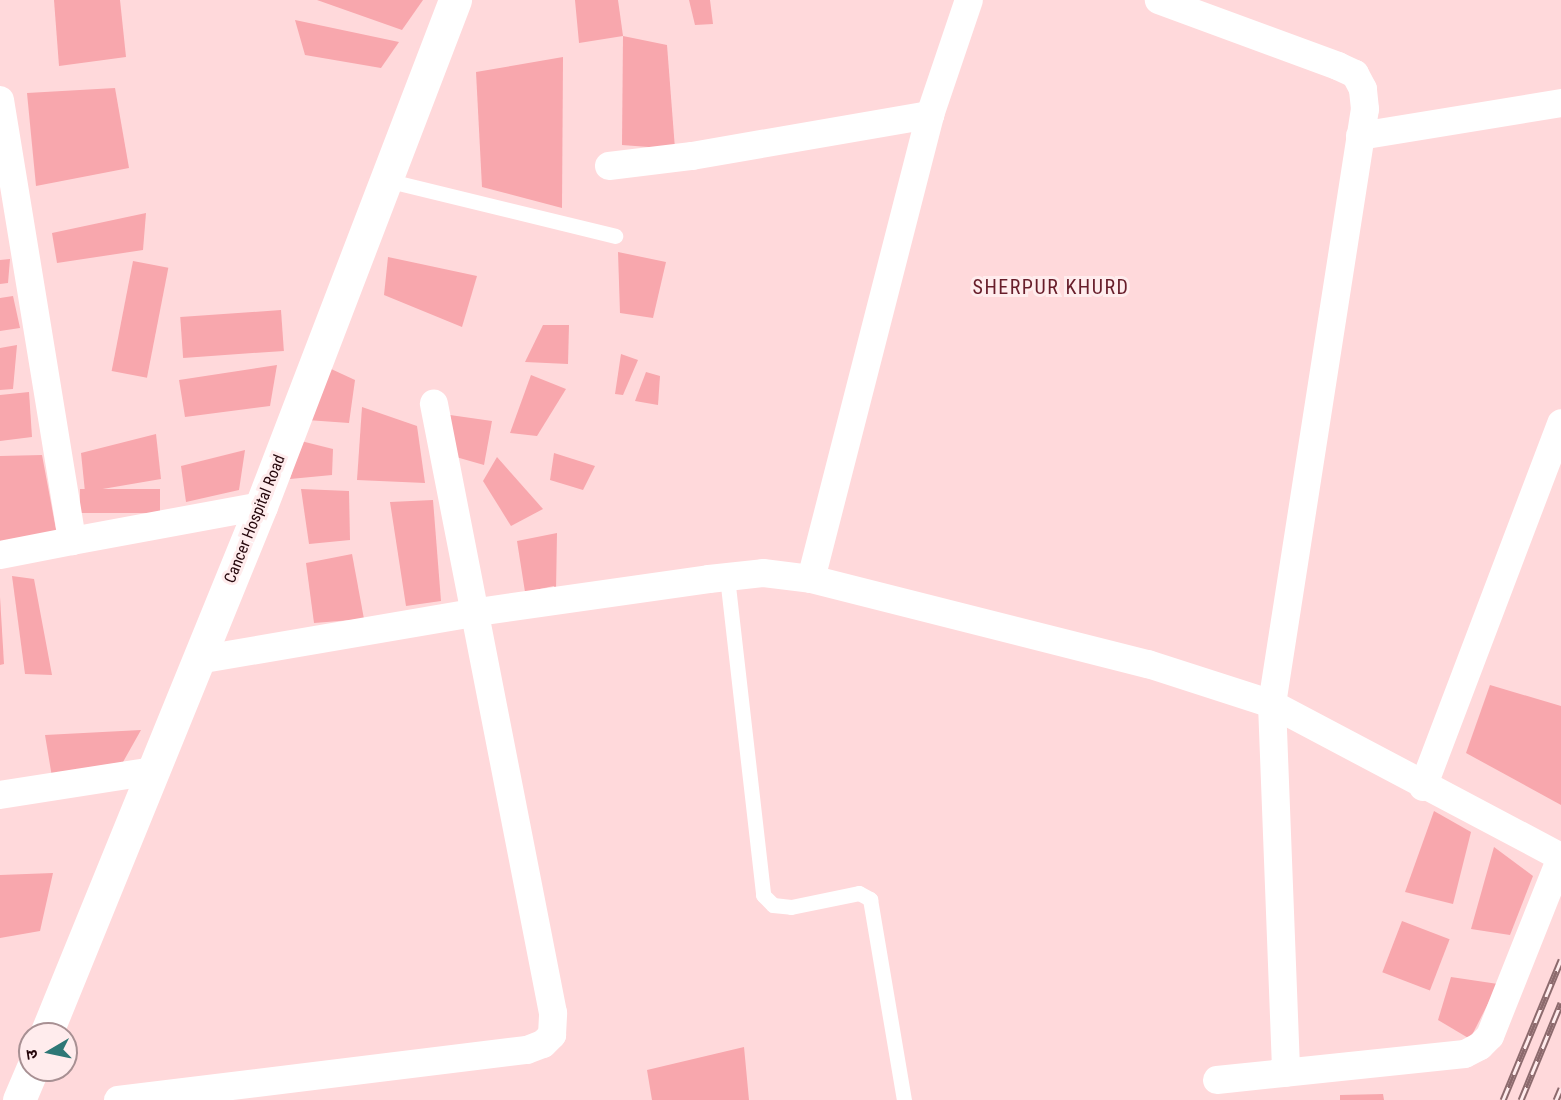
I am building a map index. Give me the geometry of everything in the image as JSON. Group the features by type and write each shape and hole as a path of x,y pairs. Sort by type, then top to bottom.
{"street":[{"name":"Cancer Hospital Road","path":"51,1022 261,506 455,0"},
{"path":"811,579 930,115 969,0"},
{"path":"1159,0 1356,74 1363,89 1360,136 1272,704 1286,1073"},
{"path":"0,100 72,541"},
{"path":"1360,136 1561,103"},
{"path":"609,166 692,156 930,115"},
{"path":"118,1100 526,1050 543,1044 552,1035 553,1013 477,612 434,404"},
{"path":"1423,787 1561,423"},
{"path":"0,555 261,506"},
{"path":"198,660 477,612 727,577 763,573 811,579 1148,664 1272,704 1423,787 1561,858 1490,1036 1480,1046 1466,1054 1217,1080"},
{"path":"0,795 153,771"},
{"path":"20,1100 27,1082"}],"lane":[{"path":"386,180 615,236"},
{"path":"727,577 763,895 773,905 791,907 859,893 870,899 904,1100"}],"building":[{"path":"54,0 120,0 126,57 59,66"},
{"path":"317,0 423,0 402,30"},
{"path":"575,0 618,0 623,36 579,43"},
{"path":"689,0 710,0 713,24 695,25"},
{"path":"295,20 399,42 381,68 305,55"},
{"path":"623,36 667,45 675,149 622,145"},
{"path":"563,57 562,208 482,187 476,72"},
{"path":"115,88 129,168 36,186 27,93"},
{"path":"146,213 143,250 57,263 52,233"},
{"path":"618,252 666,262 653,318 620,313"},
{"path":"388,257 477,276 462,327 384,295"},
{"path":"10,259 8,283 0,284 0,260"},
{"path":"133,261 168,268 147,378 112,371"},
{"path":"13,296 20,328 0,331 0,298"},
{"path":"281,310 284,351 183,358 180,317"},
{"path":"543,325 569,325 568,364 525,362"},
{"path":"17,345 13,389 0,390 0,348"},
{"path":"621,354 638,360 623,395 615,394"},
{"path":"277,365 270,406 185,417 179,380"},
{"path":"329,368 355,380 349,423 307,420"},
{"path":"646,372 660,376 658,405 635,401"},
{"path":"531,375 566,389 537,436 510,433"},
{"path":"29,392 32,437 0,441 0,395"},
{"path":"362,407 417,426 425,483 357,480"},
{"path":"450,415 492,421 484,465 456,457"},
{"path":"156,434 161,479 85,492 81,453"},
{"path":"301,441 333,449 332,475 290,479"},
{"path":"245,450 239,490 186,502 181,466"},
{"path":"554,453 595,466 583,490 550,480"},
{"path":"42,455 57,535 0,547 0,456"},
{"path":"497,457 543,509 511,526 483,481"},
{"path":"80,489 160,489 160,513 80,513"},
{"path":"301,489 349,491 350,540 309,544"},
{"path":"433,500 441,601 406,606 390,502"},
{"path":"557,533 556,591 554,586 525,592 517,541"},
{"path":"352,554 364,619 314,623 306,563"},
{"path":"12,576 34,579 52,675 25,674"},
{"path":"0,597 4,664 0,665"},
{"path":"1490,685 1561,706 1561,805 1466,753"},
{"path":"141,730 123,762 52,777 45,735"},
{"path":"1434,811 1471,832 1453,904 1405,892"},
{"path":"1494,847 1533,876 1510,935 1471,929"},
{"path":"53,873 40,931 0,938 0,875"},
{"path":"1402,921 1450,939 1430,991 1382,972"},
{"path":"1451,977 1498,984 1470,1039 1438,1020"},
{"path":"744,1047 749,1100 652,1100 647,1070"},
{"path":"1383,1094 1384,1100 1340,1100 1340,1095"}],"railway":[{"path":"1503,1100 1561,960"},
{"path":"1521,1100 1561,1003"},
{"path":"1556,1100 1561,1088"}],"district":[{"name":"SHERPUR KHURD","path":"1051,287"}]}
